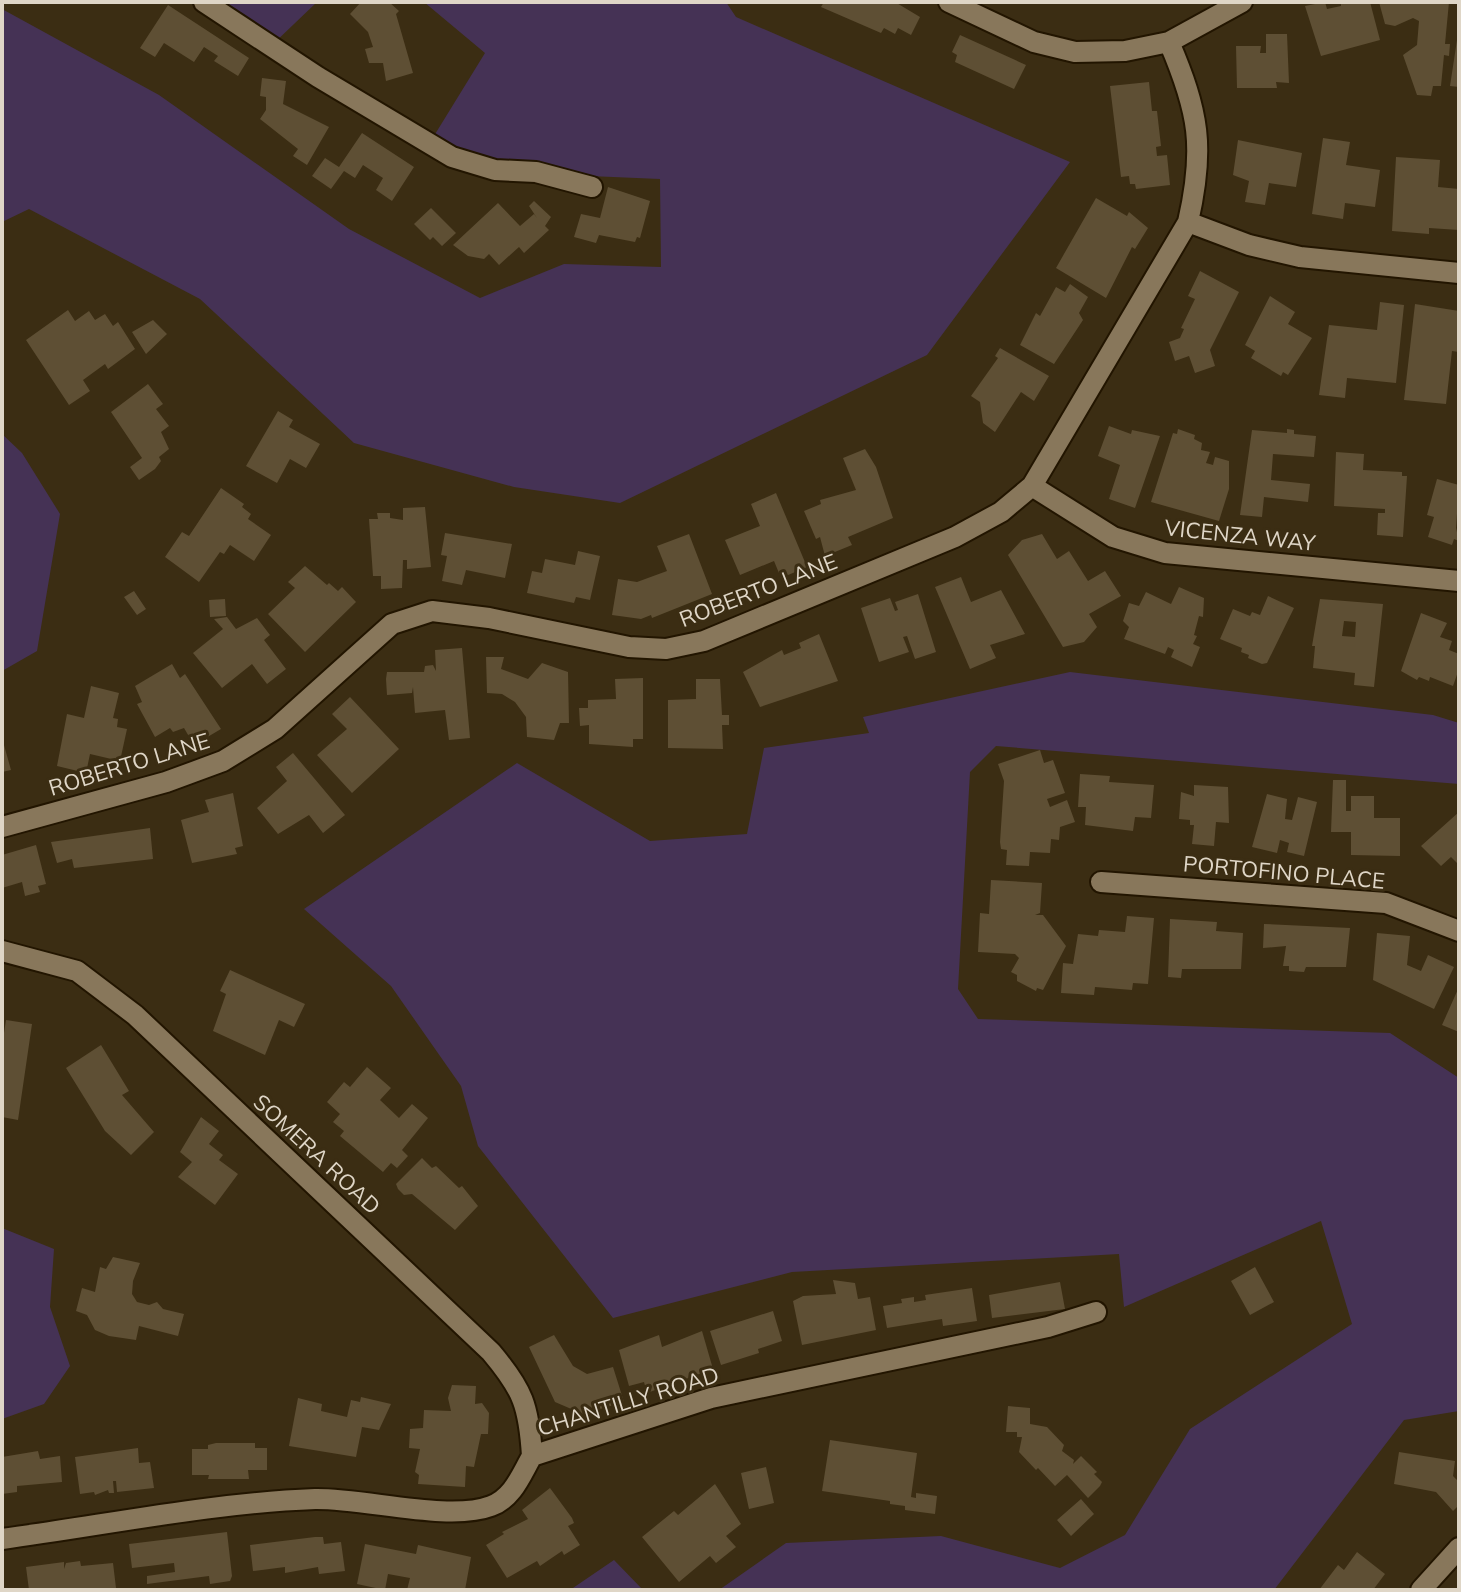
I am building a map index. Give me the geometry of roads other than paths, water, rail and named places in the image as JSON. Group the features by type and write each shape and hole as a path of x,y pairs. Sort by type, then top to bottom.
{"street":[{"path":"204,2 452,157 495,170 536,172 592,187"},
{"path":"949,2 1034,42 1075,52 1125,51 1169,42 1242,2"},
{"name":"ROBERTO LANE","path":"2,827 166,782 223,761 275,729 392,624 432,611 489,618 629,647 666,649 692,644 955,537 1001,512 1032,486 1188,222 1198,177 1199,130 1186,81 1169,42"},
{"path":"1188,222 1249,245 1300,257 1459,273"},
{"name":"VICENZA WAY","path":"1032,486 1113,537 1165,553 1459,581"},
{"name":"PORTOFINO PLACE","path":"1101,882 1386,903 1459,931"},
{"name":"SOMERA ROAD","path":"2,951 77,971 135,1015 491,1352 518,1385 530,1415 532,1456"},
{"name":"CHANTILLY ROAD","path":"2,1539 247,1504 318,1499 458,1511 491,1506 511,1493 532,1456 711,1398 1048,1327 1096,1312"},
{"path":"1421,1590 1459,1548"}]}
